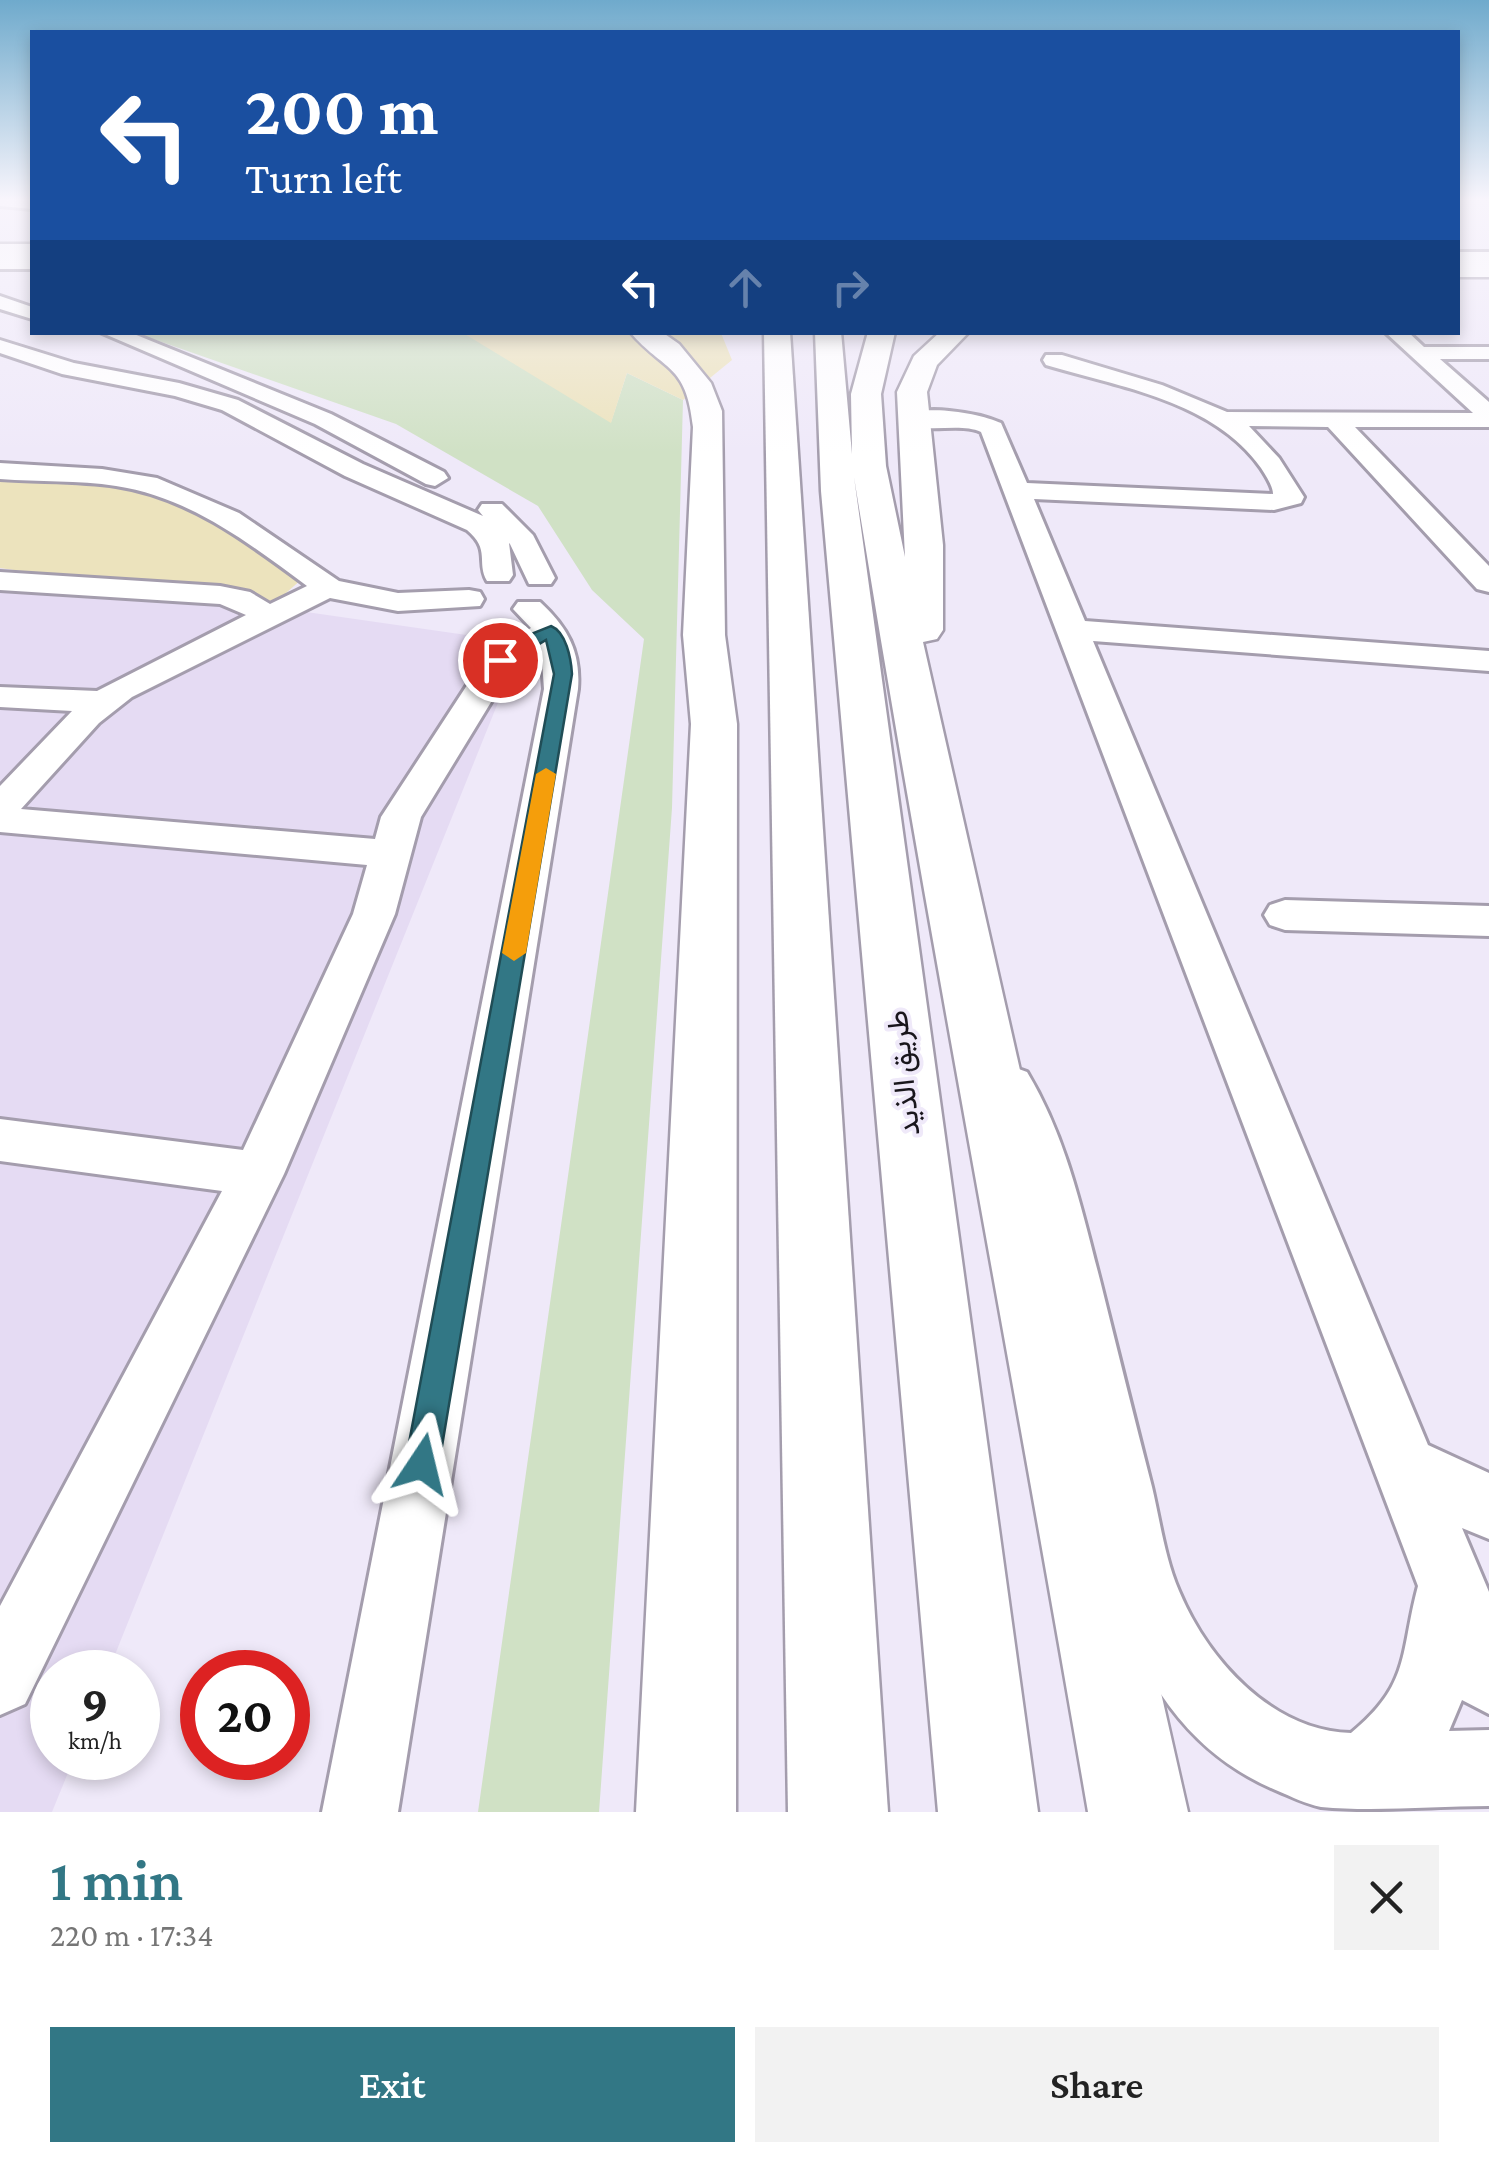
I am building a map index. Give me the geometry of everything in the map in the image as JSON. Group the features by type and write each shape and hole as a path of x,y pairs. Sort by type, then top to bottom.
{"highway":[{"path":"647,335 690,371 708,406 704,635 714,724"},
{"name":"طريق الذيد","path":"828,335 840,511 988,1812"},
{"path":"881,335 866,394 865,440 925,768 988,1059 1138,1812"},
{"path":"925,768 929,722 922,634 924,545 912,392 916,376 935,349 952,335"},
{"path":"756,340 838,1812"},
{"path":"686,1812 714,724 727,619 726,510 737,393"}],"street":[{"path":"0,1679 258,1174 374,914 395,835 410,800 500,660 522,644 529,598 523,542 510,525 472,498 322,419 92,335"},
{"path":"116,335 241,397 271,425"},
{"path":"1398,335 1489,417"},
{"path":"0,346 102,377 205,396 271,425 354,470 477,524 497,545 562,659 561,689 360,1812"},
{"path":"1419,354 1489,354"},
{"path":"1015,490 1274,502 1290,499 1291,494 1246,435 1220,419 1054,360"},
{"path":"0,365 36,373 102,377 190,370"},
{"path":"1450,380 1489,381"},
{"path":"1220,419 1489,417"},
{"path":"912,418 964,418 988,424 1489,1678"},
{"path":"1334,419 1488,583"},
{"path":"0,471 130,480 166,489 222,511 328,587 391,602 469,599 484,610 496,612 529,598"},
{"path":"0,581 220,595 239,599 266,614"},
{"path":"469,599 474,585 529,598"},
{"path":"0,809 102,702 140,678 328,587"},
{"path":"1071,630 1489,660"},
{"path":"0,697 102,702"},
{"path":"0,820 392,854"},
{"path":"1285,916 1489,921"},
{"path":"988,1059 1010,1087 1039,1146 1144,1588 1158,1628 1198,1690 1244,1734 1284,1756 1324,1770 1489,1768"},
{"path":"0,1140 258,1174"},
{"path":"1406,1468 1428,1482 1489,1506"},
{"path":"1366,1768 1407,1732 1435,1684 1452,1584"}],"shaded area":[{"path":"0,568 522,643 117,1650 30,1650 30,1780 65,1780 52,1812 0,1812"}],"green space":[{"path":"142,335 480,335 611,422 627,373 683,400 672,808 599,1812 478,1812 644,639 592,590 538,506 396,424"}],"sand":[{"path":"466,335 722,335 732,360 683,400 627,373 611,423"},
{"path":"0,482 150,483 302,579 270,607 0,568"}],"slow traffic":[{"path":"514,953 546,774"}],"route":[{"path":"422,1464 563,674 562,659 551,631 522,644 500,660"}]}
